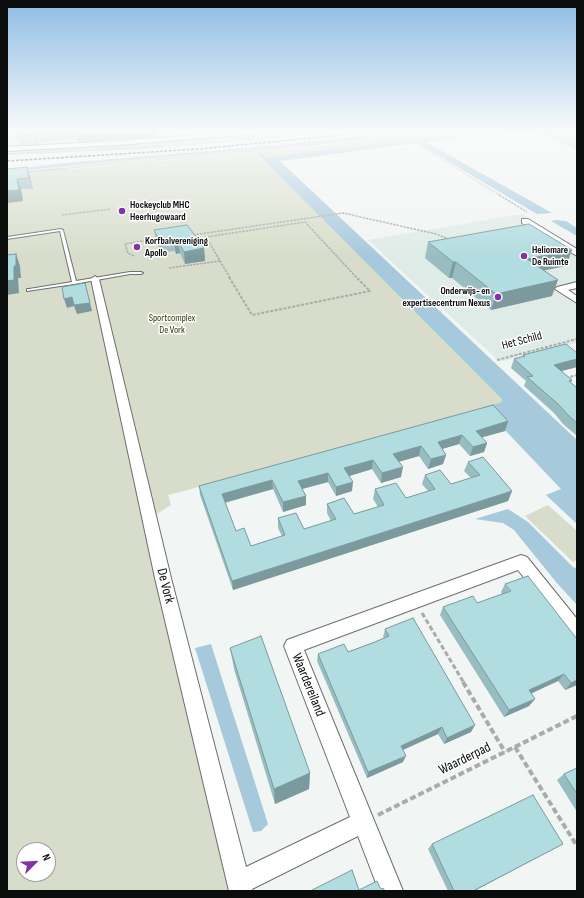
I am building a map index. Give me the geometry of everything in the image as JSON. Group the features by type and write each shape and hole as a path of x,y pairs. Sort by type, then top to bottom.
{"street":[{"path":"526,223 577,253"},
{"name":"De Vork","path":"95,279 165,585 240,887"},
{"path":"577,285 560,288 577,300"},
{"name":"Waardereiland","path":"391,891 293,646 521,562 577,632"},
{"path":"240,887 364,822"}],"lane":[{"path":"7,238 61,230 74,283"},
{"path":"29,290 130,273 141,273"}],"path":[{"path":"462,173 532,215"},
{"path":"62,216 111,209"},
{"path":"190,236 340,213 436,234 448,239"},
{"path":"305,222 370,291 252,314 220,261 206,237 305,222"},
{"path":"134,256 128,253 124,244 164,238"},
{"path":"169,268 220,261"},
{"name":"Het Schild","path":"497,360 577,339"},
{"name":"Het Schild","path":"554,345 559,349"},
{"path":"561,379 577,375"},
{"path":"414,601 505,752"},
{"name":"Waarderpad","path":"364,822 577,716"},
{"path":"515,747 577,846"}],"shaded area":[{"path":"522,214 577,247 577,289 571,291 577,295 577,343 500,362 368,240"}],"green space":[{"name":"Sportcomplex De Vork","path":"7,173 281,173 514,405 168,495 171,505 152,517 241,891 7,891"},
{"path":"548,505 577,531 577,560 573,562 525,516"}],"water":[{"path":"277,173 293,173 577,440 577,524 546,495 561,489 483,407 500,403 502,399"},
{"path":"468,173 481,173 552,213 537,214"},
{"path":"551,221 566,221 577,228 577,236"},
{"path":"508,509 528,522 574,568 577,567 577,605 556,582 514,530 503,523 475,519"},
{"path":"211,644 268,824 261,831 253,832 195,648"}],"building":[{"path":"7,173 28,173 29,178 17,179 19,190 7,191"},
{"path":"529,224 572,250 527,259 558,280 496,294 428,242"},
{"path":"187,225 204,248 184,252 178,241 174,242 173,239 159,240 154,230"},
{"path":"16,254 14,280 7,281 7,255"},
{"path":"85,283 90,303 74,305 72,297 64,299 62,287"},
{"path":"566,344 577,353 577,359 554,365 572,380 569,381 577,388 577,423 527,377 533,376 514,359 525,356 523,355"},
{"path":"493,405 508,421 476,431 487,443 473,447 462,435 438,442 446,455 431,459 421,446 393,454 403,467 382,473 373,460 344,468 353,482 336,487 328,473 298,481 306,496 283,502 272,480 222,494 236,531 244,528 251,546 285,535 278,518 296,513 304,529 336,519 327,504 344,498 354,514 384,505 375,489 396,483 406,498 435,489 425,475 440,470 451,484 480,475 468,462 483,457 512,491 232,581 199,486"},
{"path":"528,576 577,639 577,680 571,683 564,674 529,690 535,699 509,710 443,607 473,596 477,603 511,591 505,584"},
{"path":"413,618 475,725 447,738 442,727 401,746 406,756 368,772 318,654 344,644 348,652 375,642 389,636 385,629"},
{"path":"261,636 310,773 274,789 230,648"},
{"path":"577,768 577,794 564,774"},
{"path":"533,795 563,844 473,891 454,891 432,844"},
{"path":"352,870 359,890 377,881 380,888 384,889 384,891 312,891 312,890"}],"place":[{"name":"Hockeyclub MHC Heerhugowaard","path":"122,211"},
{"name":"Korfbalvereniging Apollo","path":"137,247"},
{"name":"Heliomare De Ruimte","path":"524,256"},
{"name":"Onderwijs- en expertisecentrum Nexus","path":"498,297"}]}
